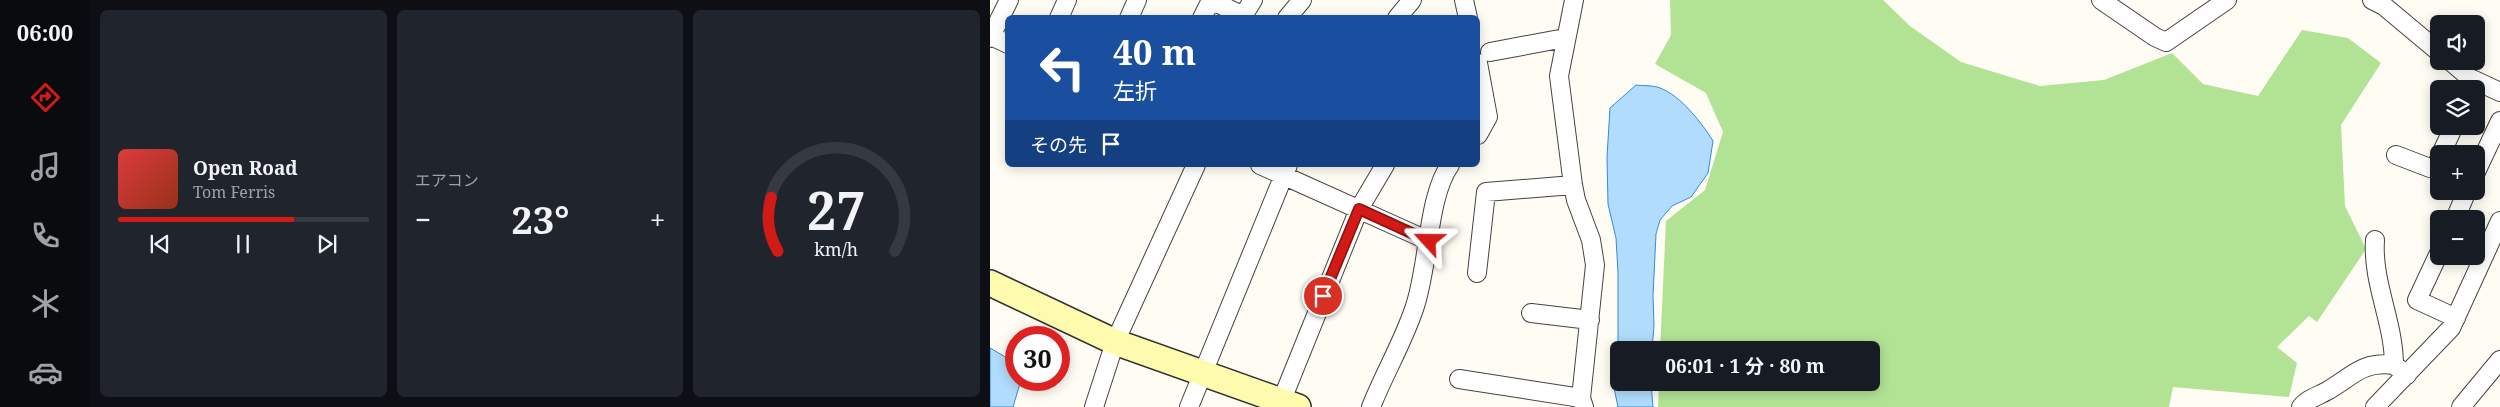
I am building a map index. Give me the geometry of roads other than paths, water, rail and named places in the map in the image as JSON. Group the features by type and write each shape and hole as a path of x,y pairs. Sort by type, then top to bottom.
{"street":[{"path":"1005,43 991,37 1009,0"},
{"path":"1060,15 1067,0"},
{"path":"1130,15 1137,0"},
{"path":"1204,15 1211,0 1239,15"},
{"path":"1244,15 1253,0"},
{"path":"1290,15 1302,0"},
{"path":"1400,15 1412,0"},
{"path":"1464,0 1467,15"},
{"path":"1459,379 1582,402 1595,265 1594,251 1573,185 1559,76 1574,0"},
{"path":"2104,1 2155,37 2166,42 2227,0"},
{"path":"2372,0 2384,6 2430,44"},
{"path":"1480,131 1488,117 1484,57 1565,38"},
{"path":"2459,70 2468,80"},
{"path":"2485,88 2500,92"},
{"path":"2485,153 2500,121"},
{"path":"2396,155 2430,168"},
{"path":"1094,407 1115,342 1195,167"},
{"path":"1270,167 1286,170 1359,209 1429,241"},
{"path":"990,283 1115,342 1286,405 1359,209 1384,167"},
{"path":"1371,407 1415,308 1440,183 1449,167"},
{"path":"1189,407 1286,170"},
{"path":"1477,272 1486,192 1573,185"},
{"path":"2375,407 2401,370 2451,328 2500,221"},
{"path":"2375,240 2374,262 2401,370"},
{"path":"2433,265 2417,300 2456,318"},
{"path":"1531,313 1590,320"},
{"path":"2460,407 2500,360"},
{"path":"2300,407 2304,402 2332,388 2361,368 2376,364 2401,370"}],"water":[{"path":"1636,85 1657,87 1668,92 1683,103 1697,118 1713,141 1708,173 1691,197 1672,206 1660,220 1656,234 1653,341 1618,341 1616,238 1608,204 1607,157 1610,108"},
{"path":"990,348 1005,357 1005,391 1018,391 1013,407 990,407"},
{"path":"1615,391 1652,391 1653,407 1618,407"}]}
